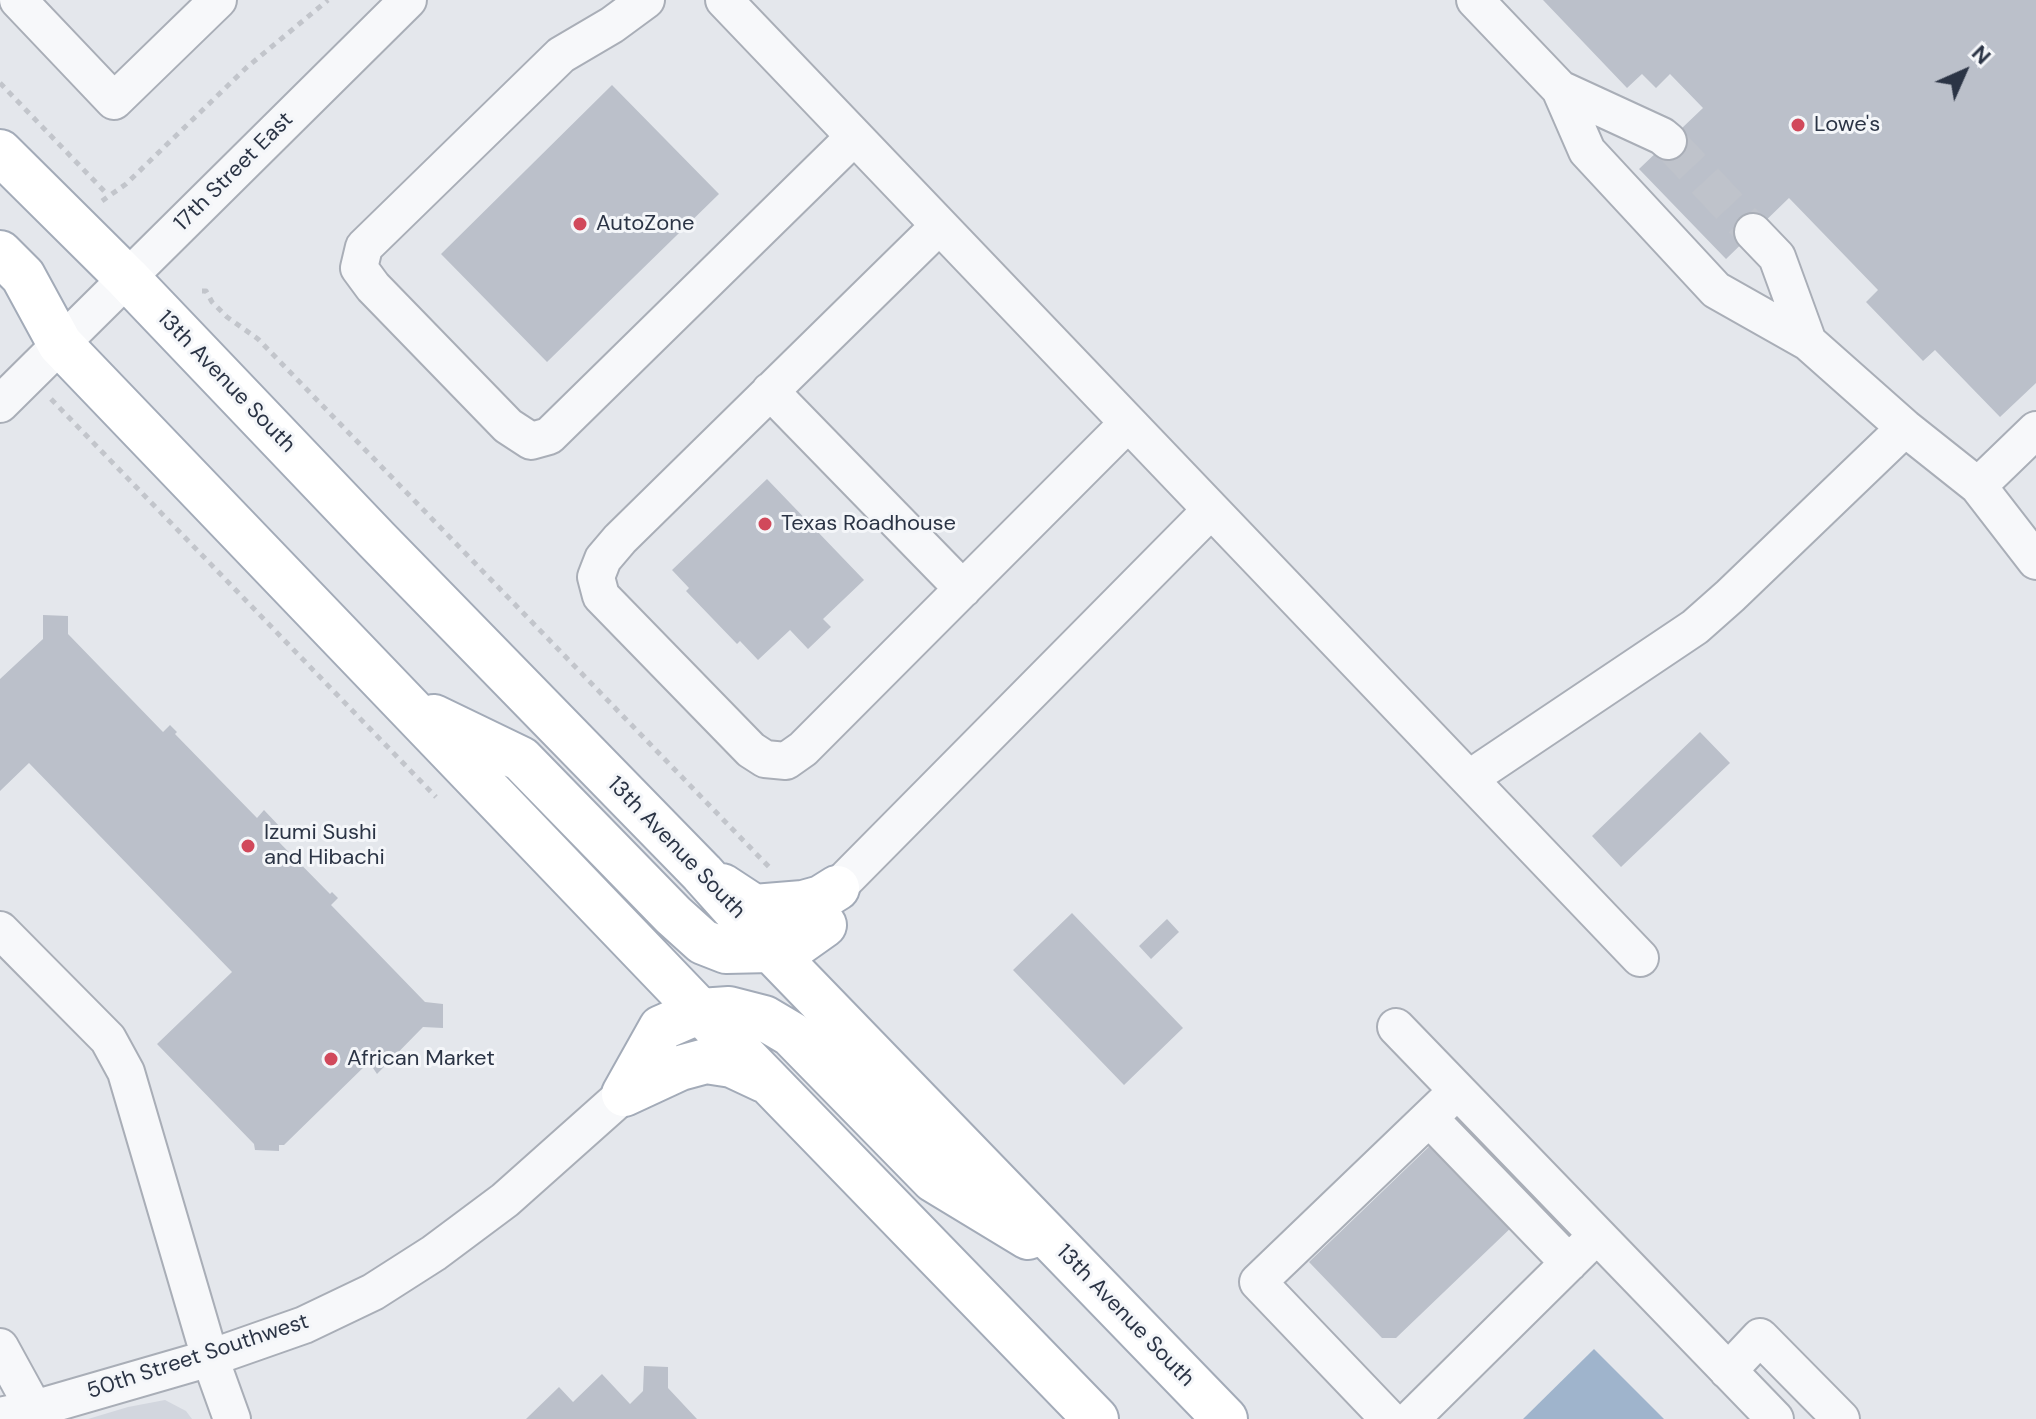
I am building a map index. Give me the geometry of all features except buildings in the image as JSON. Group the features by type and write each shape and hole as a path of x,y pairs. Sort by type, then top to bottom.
{"main road":[{"name":"13th Avenue South","path":"0,152 127,278 1225,1419"},
{"path":"0,253 23,276 60,344 1096,1419"},
{"path":"406,704 521,759 703,942 726,951 793,947 830,906"},
{"path":"702,873 754,907 803,903 821,898 830,906"},
{"path":"588,894 647,978 658,1008 661,1028"},
{"path":"830,906 820,952 827,987 846,1027"},
{"path":"624,1094 661,1028 700,1011 729,1009 764,1018 791,1034 934,1180 1079,1268"},
{"path":"624,1094 680,1068 706,1061 732,1065 773,1085"}],"street":[{"path":"18,0 114,101 218,0"},
{"name":"17th Street East","path":"0,404 408,0"},
{"path":"646,0 612,25 561,55 364,247 359,268 373,287 508,426 531,441 549,436 854,137"},
{"path":"724,0 1640,958"},
{"path":"1475,0 1560,89 1587,151 1716,290 1808,342 1905,428 1978,486 2036,561"},
{"path":"1560,89 1668,141"},
{"path":"939,226 603,559 596,577 601,596 751,750 765,759 786,761 803,749 1128,423"},
{"path":"1753,232 1777,257 1808,342"},
{"path":"770,391 963,589"},
{"path":"1470,778 1695,627 1905,428"},
{"path":"1978,486 2036,430"},
{"path":"830,906 1211,510"},
{"path":"0,930 108,1039 126,1072 210,1358 225,1407 232,1419"},
{"path":"1396,1027 1775,1419"},
{"path":"1389,1419 1258,1282 1457,1091"},
{"name":"50th Street Southwest","path":"17,1412 210,1358 304,1325 373,1292 434,1253 505,1200 624,1094"},
{"path":"1429,1118 1569,1263"},
{"path":"1411,1419 1597,1235"},
{"path":"1728,1371 1760,1337 1841,1419"},
{"path":"0,1347 17,1412"}],"path":[{"path":"0,83 108,195 126,184 246,68 328,0"},
{"path":"202,291 206,291 227,317 258,339 773,871"},
{"path":"57,405 442,803"}],"shaded area":[{"path":"165,1400 186,1411 192,1419 88,1419 128,1407"}],"water":[{"path":"1594,1349 1664,1419 1523,1419"}],"tunnel":[{"path":"1668,141 1753,232"}],"place":[{"name":"Lowe's","path":"1798,125"},
{"name":"AutoZone","path":"580,224"},
{"name":"Texas Roadhouse","path":"765,524"},
{"name":"Izumi Sushi and Hibachi","path":"248,846"},
{"name":"African Market","path":"331,1059"}]}
